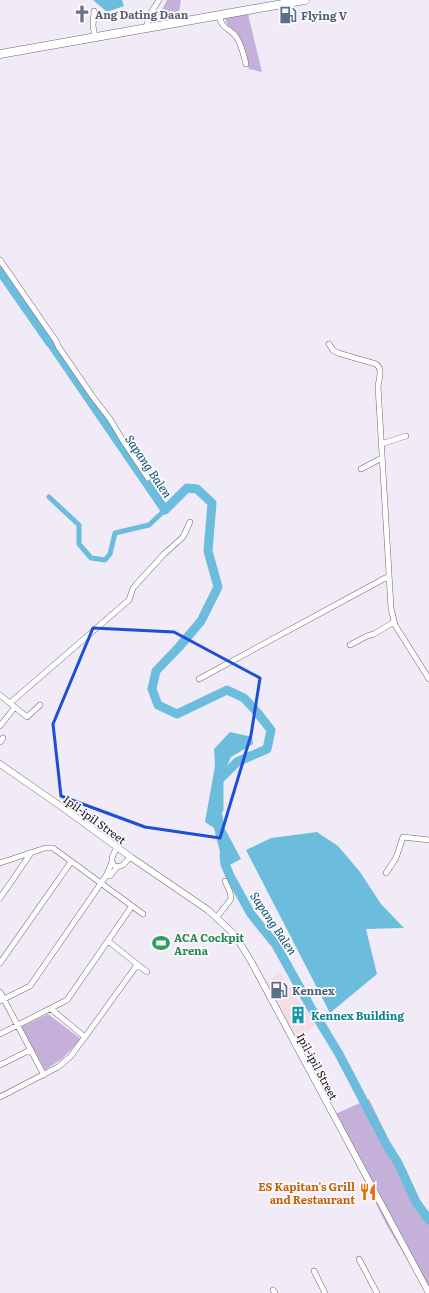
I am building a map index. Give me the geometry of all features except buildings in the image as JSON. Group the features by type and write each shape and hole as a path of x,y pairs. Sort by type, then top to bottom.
{"main road":[{"path":"0,54 305,0"}],"street":[{"path":"146,28 150,14 159,0"},
{"path":"270,6 278,0"},
{"path":"94,11 93,26 95,37"},
{"path":"219,15 220,22 224,27 238,38 246,64"},
{"path":"0,260 26,296 93,397 110,419 148,478"},
{"path":"329,344 338,353 379,366 378,386 391,608 394,622 429,679"},
{"path":"381,444 406,436"},
{"path":"361,469 382,458"},
{"path":"10,703 129,600 133,588 164,554 183,537 190,522"},
{"path":"200,679 389,576"},
{"path":"350,645 374,634 394,622"},
{"path":"0,695 27,717 40,705"},
{"path":"0,726 15,708"},
{"name":"Ipil-ipil Street","path":"0,764 117,848 208,910 235,935 252,963 429,1293"},
{"path":"386,873 396,858 403,837 429,840"},
{"path":"0,862 50,847 53,848 143,914"},
{"path":"2,1000 30,986 101,884 112,862 112,856 117,848"},
{"path":"0,897 31,853"},
{"path":"106,876 110,876 117,868 123,866 130,857"},
{"path":"0,962 71,862"},
{"path":"112,862 117,868"},
{"path":"217,917 231,899 230,892 225,881"},
{"path":"0,1034 52,1009 67,1000 132,906"},
{"path":"108,941 147,972"},
{"path":"0,1098 58,1067 70,1057 137,965"},
{"path":"0,992 2,1000 44,1075"},
{"path":"52,1009 85,1037"},
{"path":"0,1065 30,1050"},
{"path":"359,1259 377,1293"},
{"path":"314,1271 326,1293"}],"highlighted area":[{"path":"93,628 174,632 260,678 251,735 220,838 145,827 61,796 53,724"}],"shaded area":[{"path":"167,0 181,0 179,12 160,14"},
{"path":"248,14 262,72 249,69 240,37 228,27 225,18"},
{"path":"280,973 316,1025 296,1038 266,982"},
{"path":"48,1014 81,1039 62,1059 45,1070 21,1027"},
{"path":"369,1099 429,1223 429,1293 427,1293 386,1224 333,1115"}],"water":[{"path":"93,0 122,0 124,6 107,12"},
{"path":"230,732 252,737 253,744 231,757 217,788 225,829 241,859 224,868 214,828 205,822 215,766 214,749"},
{"path":"317,832 338,846 360,872 381,904 404,928 366,929 377,974 330,1013 246,850 271,838"}],"waterway":[{"name":"Sapang Balen","path":"0,271 50,343"},
{"name":"Sapang Balen","path":"52,345 165,510 187,488 197,489 212,503 208,551 218,587 201,621 156,671 152,689 158,705 177,714 227,690 244,698 271,730 267,749 237,762 219,780 219,809"},
{"path":"49,497 79,525 79,544 91,558 105,560 110,554 115,533 149,525 165,510"},
{"name":"Sapang Balen","path":"224,855 225,864 230,876 251,914 276,945 339,1054 386,1144 398,1163 416,1202 429,1220"}],"place":[{"name":"Ang Dating Daan","path":"82,14"},
{"name":"Flying V","path":"288,15"},
{"name":"ACA Cockpit Arena","path":"161,943"},
{"name":"Kennex","path":"279,990"},
{"name":"Kennex Building","path":"298,1015"},
{"name":"ES Kapitan's Grill and Restaurant","path":"368,1192"}]}
